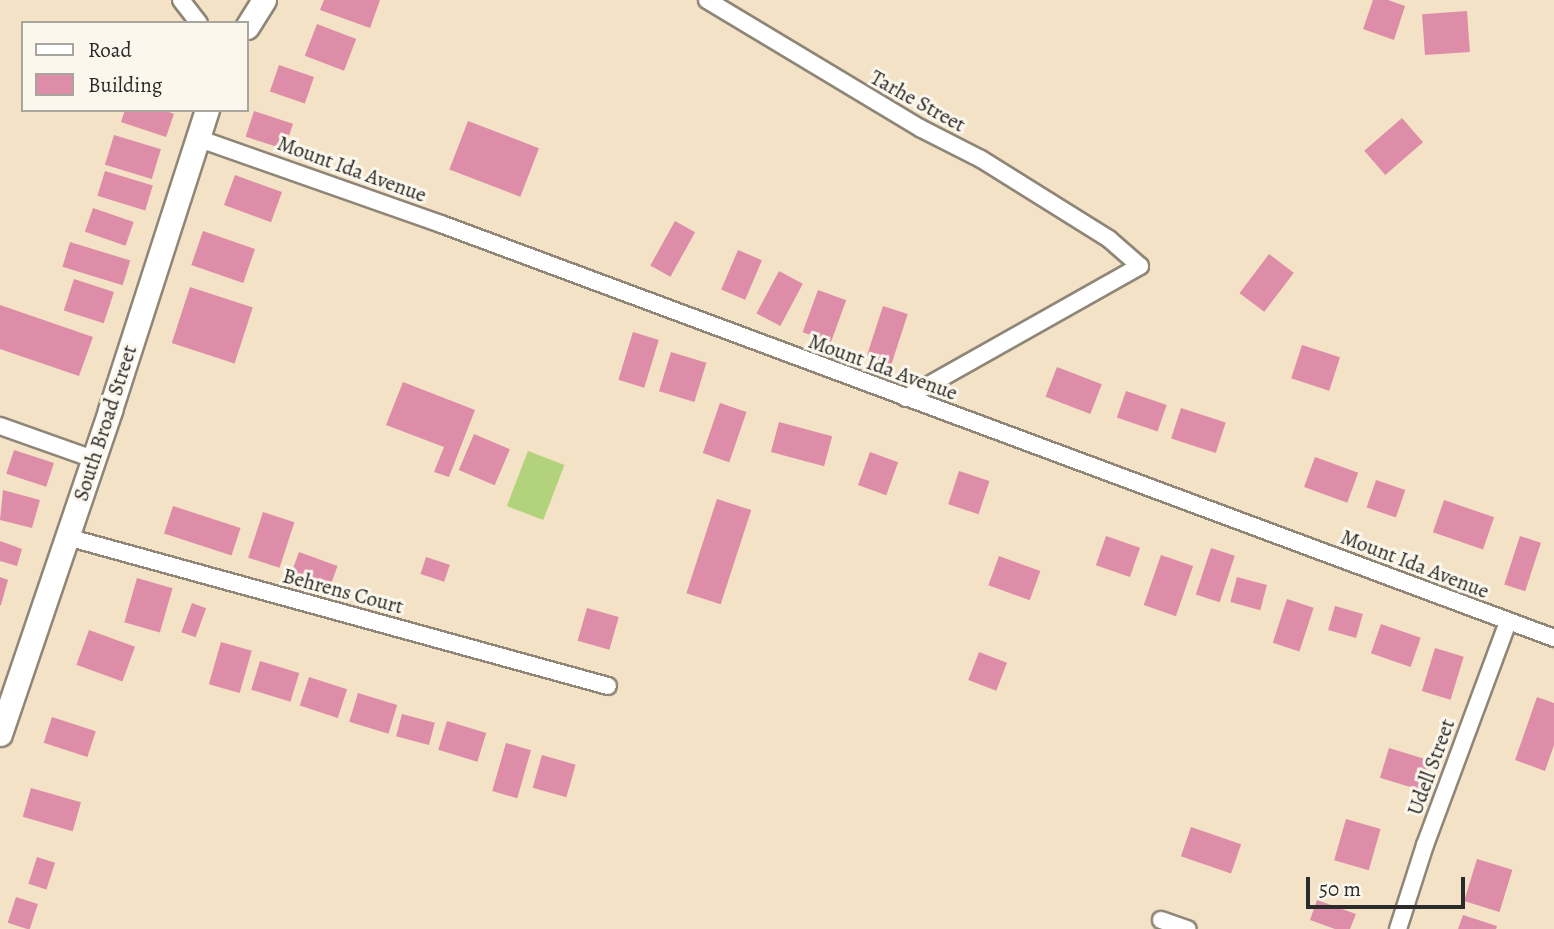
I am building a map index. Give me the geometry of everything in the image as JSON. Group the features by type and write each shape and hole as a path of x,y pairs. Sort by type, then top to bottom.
{"street":[{"path":"181,0 198,21"},
{"path":"248,25 264,0"},
{"name":"Tarhe Street","path":"707,0 920,128 981,159 1110,239 1140,266 906,398"},
{"name":"South Broad Street","path":"0,734 206,112"},
{"name":"Mount Ida Avenue","path":"197,138 263,158 1554,638"},
{"path":"0,426 93,459"},
{"name":"Behrens Court","path":"67,537 608,686"},
{"name":"Udell Street","path":"1398,929 1425,845 1508,622"},
{"path":"1161,920 1187,929"}],"green space":[{"path":"528,451 564,465 543,520 507,506"}],"building":[{"path":"324,0 380,0 370,28 320,10"},
{"path":"1373,0 1388,0 1405,6 1394,40 1363,29"},
{"path":"1467,11 1470,52 1425,55 1422,14"},
{"path":"317,24 356,39 344,71 305,56"},
{"path":"279,65 314,77 305,104 270,91"},
{"path":"254,111 293,124 285,149 246,137"},
{"path":"124,112 174,114 166,137 121,122"},
{"path":"1402,118 1423,142 1385,175 1364,151"},
{"path":"468,121 539,148 520,197 449,170"},
{"path":"114,135 161,149 152,179 105,165"},
{"path":"105,171 153,186 145,210 97,196"},
{"path":"235,175 282,192 271,222 224,205"},
{"path":"93,208 134,222 126,246 85,232"},
{"path":"675,221 695,232 670,277 650,266"},
{"path":"203,231 255,249 243,283 191,265"},
{"path":"70,242 130,260 123,285 62,267"},
{"path":"738,250 762,260 745,300 721,290"},
{"path":"1269,254 1294,273 1264,312 1240,293"},
{"path":"779,271 803,284 780,326 756,313"},
{"path":"74,279 114,292 104,323 64,310"},
{"path":"190,287 253,307 235,364 172,343"},
{"path":"818,290 846,300 831,343 803,332"},
{"path":"0,305 93,337 79,376 0,349"},
{"path":"883,306 908,314 891,364 867,356"},
{"path":"633,332 659,340 644,388 618,380"},
{"path":"1302,345 1340,357 1329,391 1291,378"},
{"path":"671,352 706,363 694,402 659,391"},
{"path":"1057,367 1102,384 1090,414 1046,397"},
{"path":"403,382 475,410 449,477 434,472 444,447 386,425"},
{"path":"1126,391 1167,405 1158,431 1117,417"},
{"path":"720,403 746,412 729,462 703,453"},
{"path":"1181,408 1226,423 1216,453 1171,438"},
{"path":"779,422 832,436 824,466 771,452"},
{"path":"474,434 510,449 495,485 459,470"},
{"path":"14,450 54,463 46,487 6,474"},
{"path":"870,452 898,462 886,495 858,485"},
{"path":"1315,457 1358,473 1347,503 1304,487"},
{"path":"959,471 989,481 979,514 948,504"},
{"path":"1376,480 1405,490 1396,518 1367,507"},
{"path":"3,490 40,500 32,528 0,520"},
{"path":"717,499 751,510 721,604 686,593"},
{"path":"1444,500 1494,517 1483,549 1433,532"},
{"path":"173,506 241,528 232,556 164,534"},
{"path":"263,512 294,522 280,568 248,558"},
{"path":"1106,536 1140,548 1130,577 1096,565"},
{"path":"1520,536 1541,543 1525,591 1504,585"},
{"path":"0,541 22,549 17,566 0,561"},
{"path":"1211,548 1235,556 1220,602 1196,595"},
{"path":"299,552 338,566 330,588 291,574"},
{"path":"1161,555 1193,566 1176,616 1144,605"},
{"path":"999,556 1040,571 1030,600 988,585"},
{"path":"426,557 450,565 444,582 420,574"},
{"path":"0,577 8,580 1,605 0,605"},
{"path":"1237,577 1267,585 1260,610 1230,602"},
{"path":"137,578 173,588 160,632 124,622"},
{"path":"1287,599 1314,608 1299,651 1273,643"},
{"path":"192,603 206,608 195,637 181,632"},
{"path":"1335,606 1363,614 1356,638 1328,630"},
{"path":"587,608 619,617 609,650 578,641"},
{"path":"1381,624 1421,638 1411,667 1371,653"},
{"path":"89,630 135,647 122,682 76,665"},
{"path":"221,642 252,651 240,693 209,684"},
{"path":"1435,648 1464,657 1451,700 1422,691"},
{"path":"979,652 1007,663 996,691 968,680"},
{"path":"260,661 299,673 290,702 251,690"},
{"path":"309,677 347,689 338,718 300,706"},
{"path":"358,693 397,705 388,734 349,722"},
{"path":"1537,697 1554,703 1554,745 1545,771 1515,760"},
{"path":"402,714 435,723 429,745 396,736"},
{"path":"52,717 96,731 87,757 44,743"},
{"path":"447,721 486,733 477,762 438,750"},
{"path":"506,743 531,750 517,798 492,791"},
{"path":"1389,748 1429,760 1420,790 1380,778"},
{"path":"542,755 576,765 566,797 533,788"},
{"path":"31,788 81,802 73,831 23,817"},
{"path":"1346,819 1381,829 1369,870 1334,860"},
{"path":"1191,827 1241,844 1231,874 1181,856"},
{"path":"37,857 55,863 46,890 28,884"},
{"path":"1477,859 1512,870 1500,912 1464,901"},
{"path":"16,897 38,904 30,929 8,923"},
{"path":"1317,900 1356,914 1350,929 1335,929 1310,920"},
{"path":"1463,915 1497,926 1496,929 1458,929"}]}
